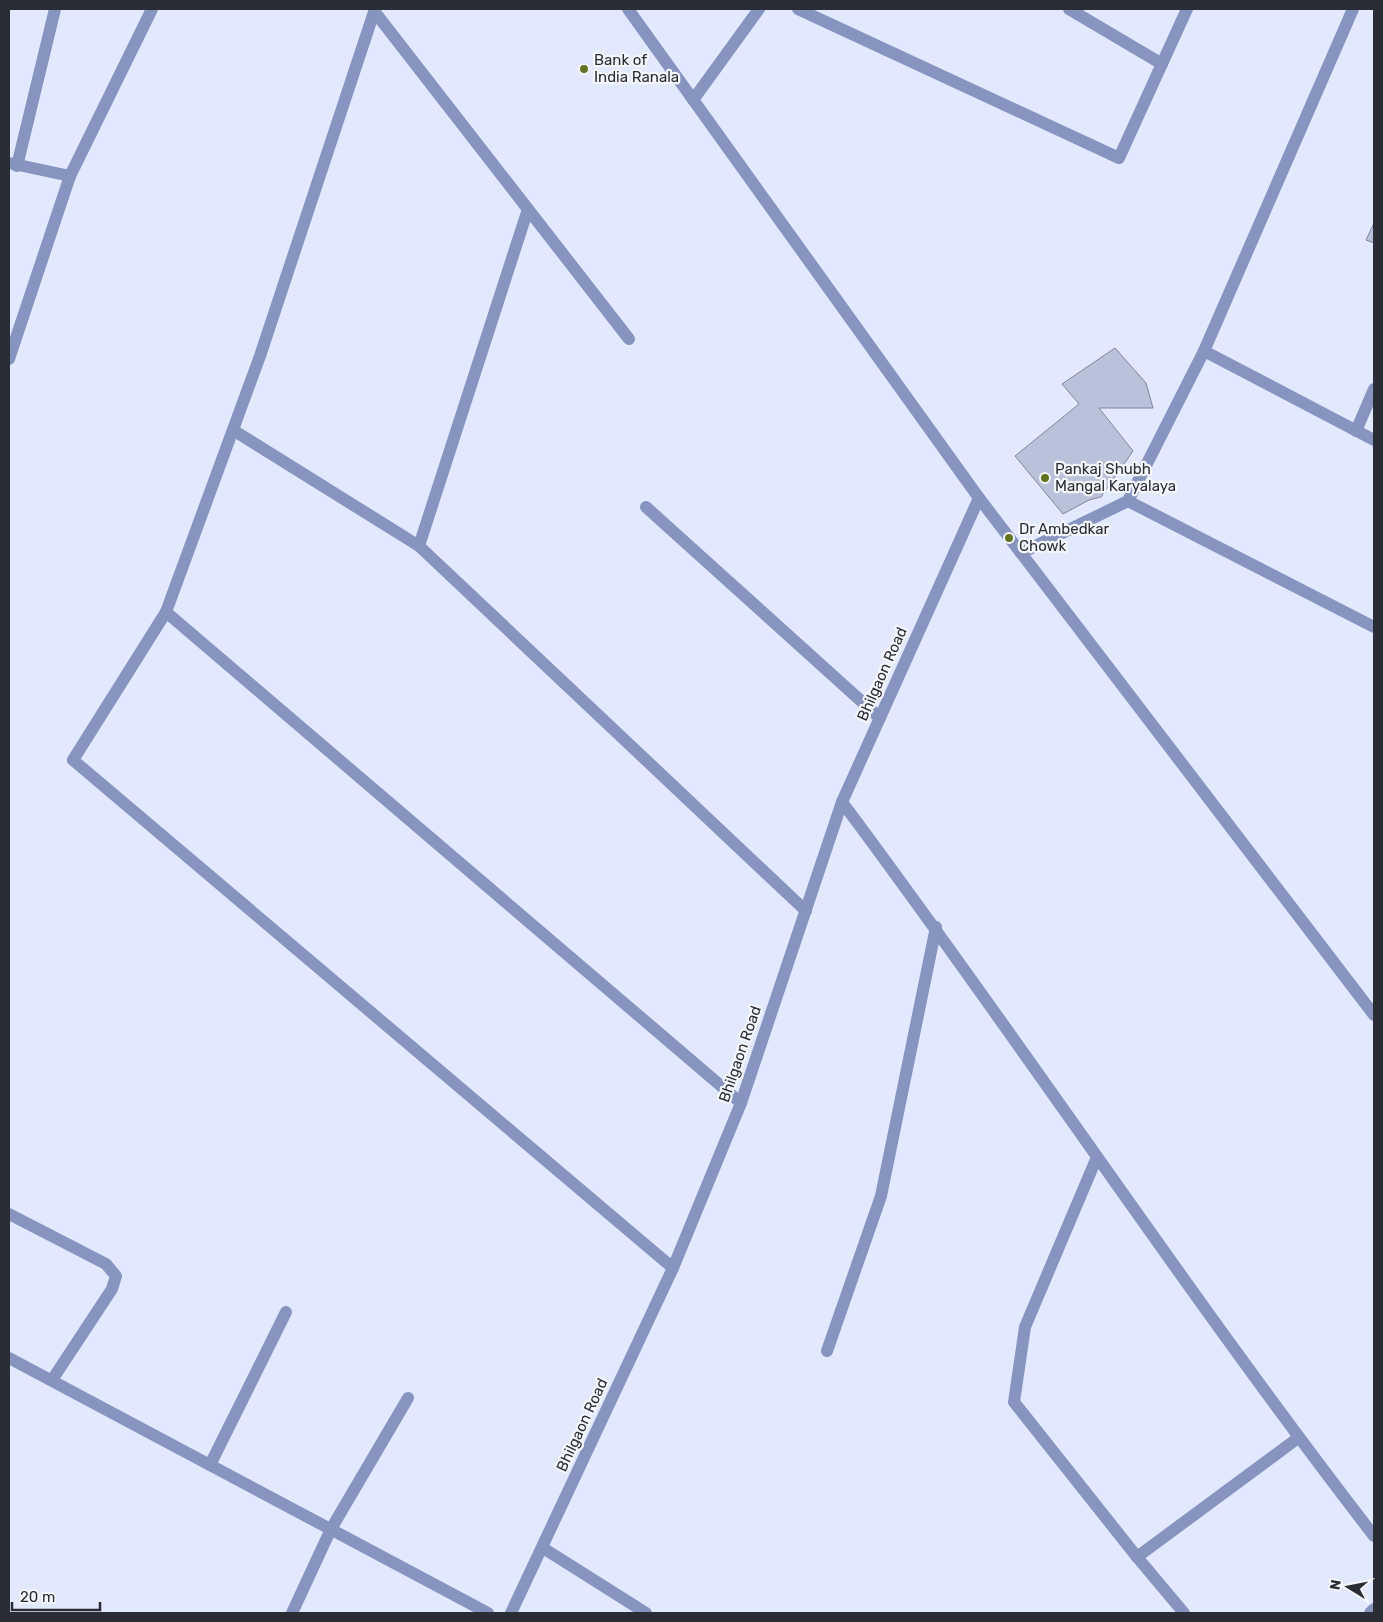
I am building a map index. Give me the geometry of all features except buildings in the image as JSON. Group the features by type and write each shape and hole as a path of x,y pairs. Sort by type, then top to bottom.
{"street":[{"path":"55,9 13,165 70,176"},
{"path":"9,359 70,176 152,9"},
{"path":"628,9 979,498 1374,1015"},
{"path":"693,100 759,9"},
{"path":"798,9 1119,158 1187,9"},
{"path":"1070,9 1162,64"},
{"path":"1021,553 1128,501 1204,351 1353,9"},
{"path":"374,10 629,339"},
{"path":"374,10 260,356 166,612 73,760 672,1268"},
{"path":"419,546 528,209"},
{"path":"1204,351 1374,440"},
{"path":"1356,431 1374,389"},
{"path":"233,430 419,546 806,911"},
{"name":"Bhilgaon Road","path":"511,1613 672,1268 741,1103 842,802 979,498"},
{"path":"1128,501 1374,627"},
{"path":"646,507 880,718"},
{"path":"166,612 741,1103"},
{"path":"842,802 936,927 1298,1438 1374,1536"},
{"path":"827,1351 881,1196 936,927"},
{"path":"1097,1156 1025,1327 1014,1402 1136,1558 1184,1613"},
{"path":"9,1214 106,1264 116,1276 112,1289 52,1380"},
{"path":"210,1465 286,1312"},
{"path":"9,1358 488,1613"},
{"path":"292,1613 331,1529 408,1398"},
{"path":"1136,1558 1298,1438"},
{"path":"542,1548 646,1613"},
{"path":"1370,1613 1374,1609"}],"place":[{"name":"Bank of India Ranala","path":"584,69"},
{"name":"Pankaj Shubh Mangal Karyalaya","path":"1045,478"},
{"name":"Dr Ambedkar Chowk","path":"1009,538"}]}
